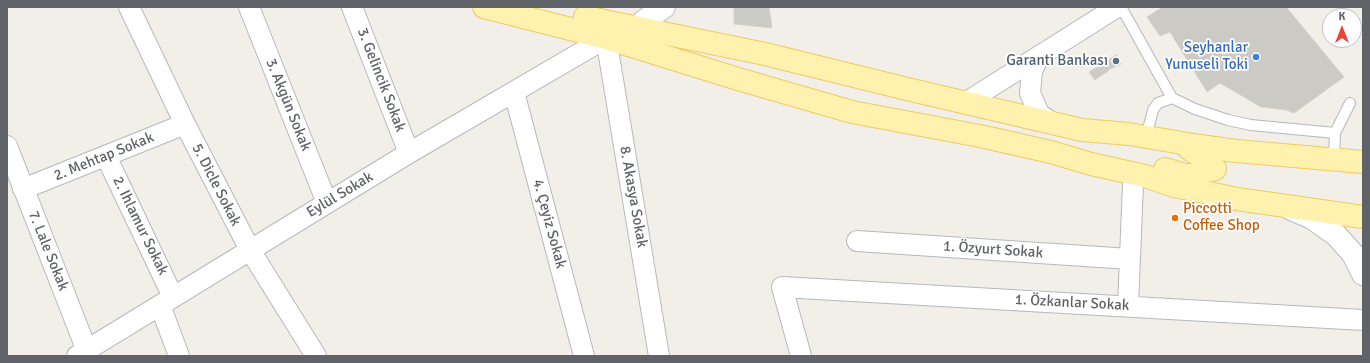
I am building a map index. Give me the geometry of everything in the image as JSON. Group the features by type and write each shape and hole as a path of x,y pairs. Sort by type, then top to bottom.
{"main road":[{"path":"484,7 606,38 738,79 852,112 980,136 1145,176 1174,186 1237,199 1363,217"},
{"path":"543,7 612,24 644,19 664,7"},
{"path":"644,19 766,54 1082,130 1130,134 1236,151 1363,162"},
{"path":"1059,154 1082,153 1129,159 1186,175 1215,169 1209,159 1192,151 1183,143"},
{"path":"1284,206 1312,218 1336,235 1353,254 1363,274"}],"street":[{"name":"5. Dicle Sokak","path":"128,7 185,124 250,250 316,356"},
{"name":"3. Akgün Sokak","path":"249,7 327,203"},
{"name":"3. Gelincik Sokak","path":"352,7 410,153"},
{"path":"965,103 1117,7"},
{"name":"Eylül Sokak","path":"84,354 166,301 327,203 606,38"},
{"name":"8. Akasya Sokak","path":"606,38 659,356"},
{"path":"1039,56 1032,71 1030,93 1039,114 1054,124"},
{"name":"4. Çeyiz Sokak","path":"514,92 584,356"},
{"name":"2. Mehtap Sokak","path":"24,189 185,124"},
{"name":"7. Lale Sokak","path":"7,146 84,354"},
{"name":"2. Ihlamur Sokak","path":"106,156 166,301 179,356"},
{"path":"1128,306 1133,184"},
{"name":"1. Özyurt Sokak","path":"857,241 1130,259"},
{"name":"1. Özkanlar Sokak","path":"801,356 782,287 1363,320"}],"lane":[{"path":"1122,7 1172,98 1195,109 1228,120 1251,125 1335,133"},
{"path":"1146,137 1150,120 1158,103 1172,98"},
{"path":"1334,159 1335,133 1350,103"}],"building":[{"path":"734,7 769,7 772,28 734,24"},
{"name":"Seyhanlar Yunuseli Toki","path":"1163,7 1286,7 1344,77 1294,113 1286,110 1261,107 1220,83 1207,92 1170,32 1160,36 1147,17"},
{"name":"Garanti Bankası","path":"1116,55 1121,64 1115,67 1110,59"},
{"path":"1110,59 1115,67 1110,69 1106,62"},
{"path":"1106,62 1110,69 1107,72 1102,65"},
{"path":"1102,65 1107,72 1102,75 1098,67"},
{"path":"1098,67 1102,75 1099,77 1094,69"},
{"path":"1094,69 1099,77 1095,80 1089,72"}],"place":[{"name":"Seyhanlar Yunuseli Toki","path":"1256,57"},
{"name":"Garanti Bankası","path":"1116,61"},
{"name":"Piccotti Coffee Shop","path":"1175,218"}]}
